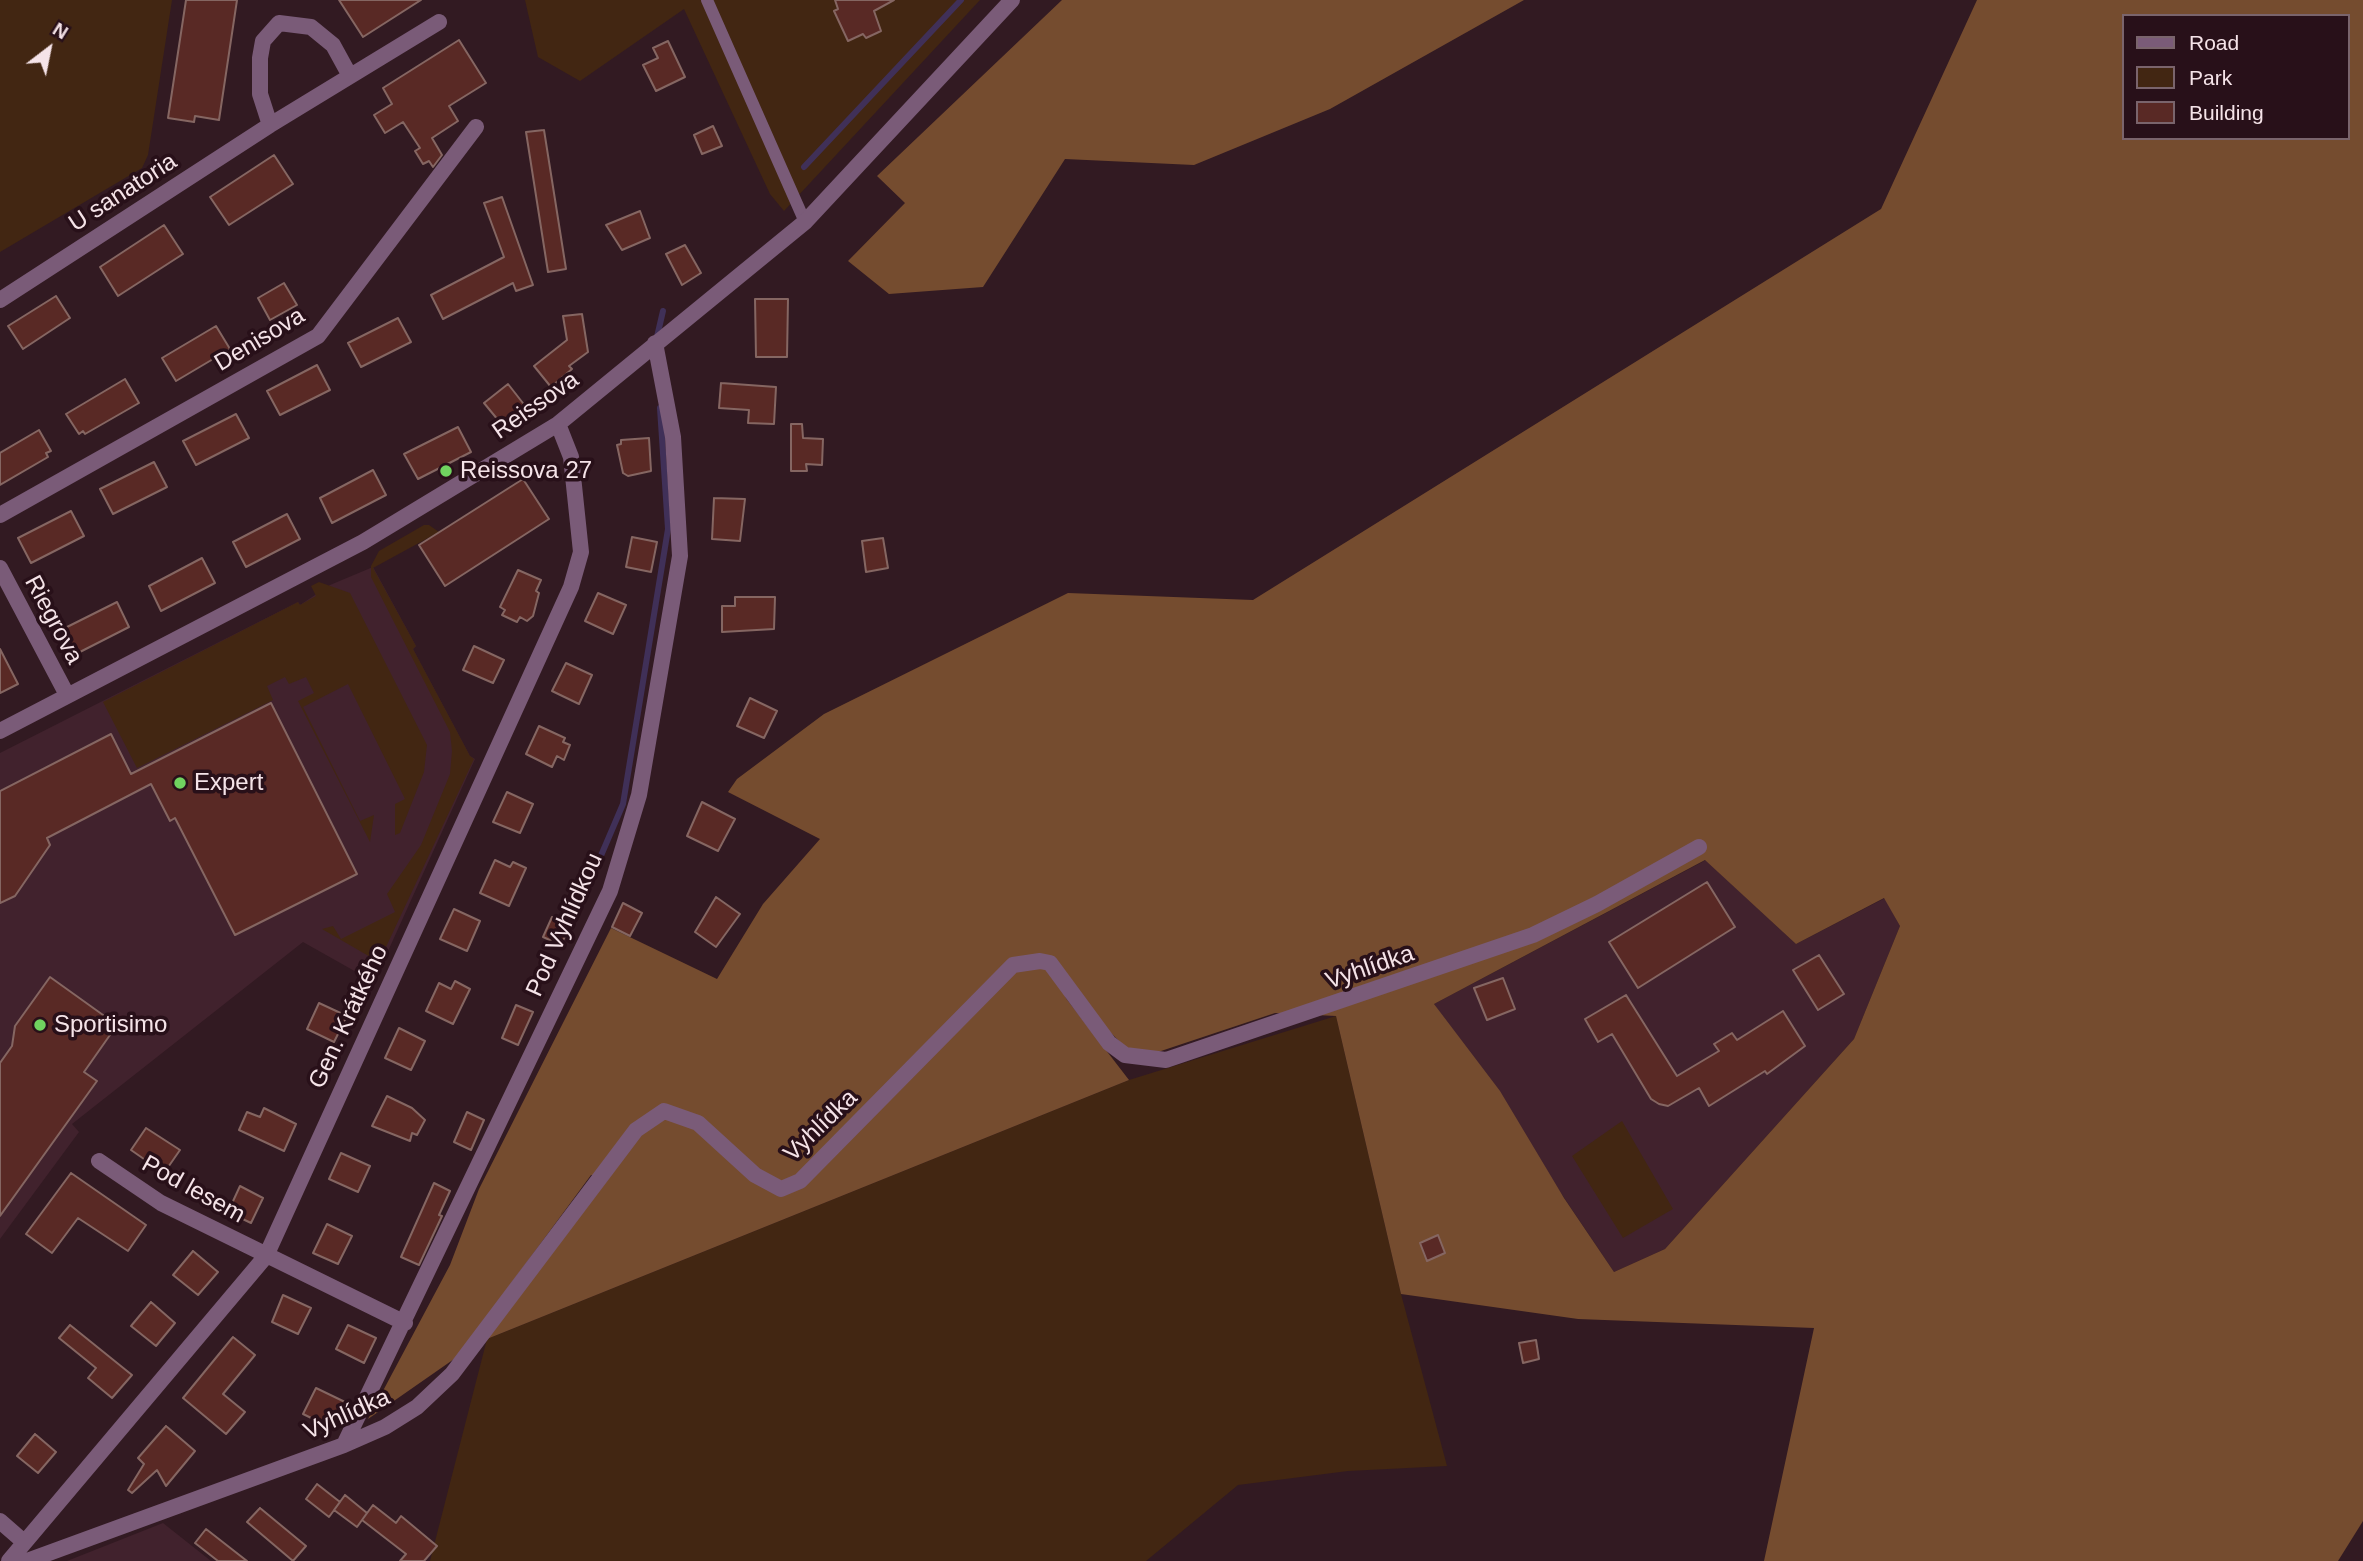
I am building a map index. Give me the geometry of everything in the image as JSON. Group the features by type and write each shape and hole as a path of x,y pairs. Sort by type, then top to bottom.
{"street":[{"path":"707,0 805,222"},
{"name":"Reissova","path":"0,730 363,542 558,424 805,222 1012,0"},
{"name":"U sanatoria","path":"0,300 270,125 439,22"},
{"path":"270,125 260,94 260,58 263,41 279,23 311,27 333,45 350,76"},
{"name":"Denisova","path":"0,515 318,336 476,127"},
{"name":"Pod Vyhlídkou","path":"344,1445 405,1323 610,891 639,795 680,556 673,437 655,343"},
{"name":"Gen. Krátkého","path":"9,1561 265,1256 571,587 581,552 571,457 558,424"},
{"name":"Riegrova","path":"0,568 66,694"},
{"name":"Vyhlídka","path":"27,1561 344,1445 385,1427 417,1407 452,1374 636,1130 664,1111 698,1124 755,1175 781,1189 800,1181 1013,965 1040,961 1050,963 1109,1042 1125,1055 1166,1060 1533,935 1597,904 1699,847"},
{"name":"Pod lesem","path":"99,1161 161,1203 405,1323"},
{"path":"0,1521 24,1542"}],"shaded area":[{"path":"1062,0 1524,0 1330,109 1194,165 1065,159 983,287 889,294 848,261 905,203 877,176"},
{"path":"1977,0 2363,0 2363,1521 2338,1561 1764,1561 1814,1328 1578,1319 1401,1294 1336,1016 1275,1013 1143,1057 1127,1049 1109,1031 1065,997 1129,1080 487,1339 611,1175 591,1175 457,1357 368,1419 450,1265 479,1189 611,928 717,979 763,904 820,839 728,792 737,779 824,714 1068,593 1253,600 1881,209","holes":["1705,860 1796,944 1884,898 1900,926 1854,1039 1665,1249 1614,1272 1564,1198 1500,1091 1434,1004"]},
{"path":"373,567 416,646 413,649 470,756 475,759 374,982 303,942 72,1124 79,1132 0,1239 0,753 298,602 300,605 330,585"},
{"path":"1706,860 1796,944 1885,898 1900,926 1854,1039 1665,1249 1614,1272 1434,1004"},
{"path":"163,1523 211,1561 67,1561"}],"green space":[{"path":"0,0 172,0 148,155 142,168 0,252"},
{"path":"525,0 980,0 784,211 770,194 684,9 580,81 538,57"},
{"path":"424,525 429,525 439,532 373,568 416,646 413,649 474,759 379,962 322,929 333,926 341,939 395,912 387,894 421,845 450,774 450,732 371,577 371,566 379,551"},
{"path":"319,582 350,593 427,745 424,772 400,833 395,835 395,804 405,799 348,684 303,707 360,821 374,815 370,842 298,701 314,693 306,677 289,684 285,677 267,686 273,700 137,768 103,702 298,602 300,605 316,596 311,586"},
{"path":"1336,1016 1401,1294 1447,1466 1348,1471 1238,1485 1146,1561 430,1561 487,1339 1129,1080"},
{"path":"1622,1121 1673,1209 1623,1238 1572,1156"}],"building":[{"path":"186,0 237,0 219,120 195,116 194,122 168,118"},
{"path":"339,0 421,0 363,37"},
{"path":"835,0 894,0 874,11 881,31 866,38 863,34 848,41 834,11 838,9"},
{"path":"459,40 486,83 449,106 458,121 432,138 442,155 433,167 429,161 423,164 415,151 420,148 403,122 385,133 374,115 392,104 383,88"},
{"path":"668,41 685,77 656,91 643,65 658,58 653,48"},
{"path":"713,126 722,146 702,154 694,135"},
{"path":"544,130 566,269 548,272 526,132"},
{"path":"274,155 293,184 229,225 210,197"},
{"path":"502,197 533,285 516,291 513,283 443,319 431,295 504,257 484,203"},
{"path":"640,211 650,238 622,250 606,225"},
{"path":"164,225 183,254 118,296 100,267"},
{"path":"685,245 701,273 682,285 666,254"},
{"path":"284,283 297,305 270,320 258,298"},
{"path":"56,296 70,318 23,349 8,326"},
{"path":"755,299 788,299 787,357 756,357"},
{"path":"582,314 588,352 569,366 572,369 551,387 534,366 567,340 563,316"},
{"path":"398,318 411,342 361,367 348,343"},
{"path":"216,326 230,349 176,381 162,358"},
{"path":"317,365 330,390 280,415 267,391"},
{"path":"125,379 139,403 85,434 83,431 79,434 66,414"},
{"path":"721,383 776,387 774,424 748,423 749,410 719,408"},
{"path":"508,384 526,407 503,426 484,403"},
{"path":"236,414 249,438 196,465 183,441"},
{"path":"791,424 802,424 803,438 823,439 822,465 806,464 807,471 791,471"},
{"path":"458,427 471,452 418,479 404,454"},
{"path":"39,430 51,451 46,453 48,457 0,485 0,453"},
{"path":"649,438 651,471 628,476 623,473 617,445 621,444 621,440"},
{"path":"154,462 167,487 113,514 100,489"},
{"path":"373,470 386,495 332,523 320,498"},
{"path":"523,479 549,519 445,586 419,545"},
{"path":"714,498 745,499 740,541 712,539"},
{"path":"71,511 84,536 31,563 18,538"},
{"path":"287,514 300,539 246,567 233,542"},
{"path":"632,537 657,542 651,572 626,567"},
{"path":"883,538 888,568 866,572 862,541"},
{"path":"202,558 215,583 161,611 149,586"},
{"path":"518,570 541,580 536,591 539,593 533,616 527,621 520,617 517,622 502,615 505,610 500,607"},
{"path":"598,593 626,605 613,634 585,621"},
{"path":"735,597 775,597 774,629 722,632 722,606 735,606"},
{"path":"117,602 129,627 76,654 63,629"},
{"path":"474,646 504,660 493,683 463,670"},
{"path":"0,649 18,684 0,693"},
{"path":"566,663 592,675 579,704 552,691"},
{"path":"750,698 777,711 764,738 737,726"},
{"path":"271,703 357,874 235,935 175,818 170,821 151,784 47,838 50,845 15,896 0,903 0,791 111,734 131,774"},
{"path":"539,726 565,738 563,742 570,745 564,760 557,756 552,767 526,754"},
{"path":"507,792 533,804 520,833 493,822"},
{"path":"702,802 735,819 718,851 687,836"},
{"path":"495,860 510,867 513,862 526,868 509,906 480,893"},
{"path":"1707,882 1735,927 1638,988 1609,942"},
{"path":"716,897 740,914 716,947 695,932"},
{"path":"623,903 642,913 630,936 612,927"},
{"path":"454,909 480,921 467,951 440,939"},
{"path":"552,917 570,925 561,945 543,937"},
{"path":"1819,955 1844,994 1818,1010 1793,970"},
{"path":"50,977 117,1025 84,1072 97,1081 0,1216 0,1063 12,1046 15,1026"},
{"path":"1503,978 1515,1009 1487,1020 1474,988"},
{"path":"455,981 470,989 453,1024 426,1011 439,983 451,989"},
{"path":"1626,995 1677,1076 1719,1051 1714,1044 1732,1033 1737,1040 1783,1011 1805,1046 1767,1074 1765,1071 1709,1106 1699,1088 1668,1106 1659,1104 1651,1099 1612,1034 1598,1042 1585,1019"},
{"path":"319,1003 347,1016 334,1042 307,1029"},
{"path":"516,1005 533,1012 518,1045 502,1038"},
{"path":"399,1028 425,1041 411,1070 385,1058"},
{"path":"387,1096 412,1108 425,1120 417,1135 412,1133 410,1141 372,1126"},
{"path":"264,1108 296,1124 284,1151 239,1130 247,1112 260,1117"},
{"path":"467,1112 484,1120 471,1150 454,1142"},
{"path":"146,1128 180,1150 164,1173 131,1150"},
{"path":"341,1153 370,1166 358,1192 329,1179"},
{"path":"71,1173 146,1225 128,1251 78,1218 52,1253 26,1234"},
{"path":"434,1183 450,1191 439,1215 442,1216 419,1265 401,1257"},
{"path":"240,1186 263,1198 251,1223 228,1212"},
{"path":"327,1224 352,1236 338,1264 313,1253"},
{"path":"1438,1235 1445,1253 1427,1261 1420,1243"},
{"path":"193,1251 218,1272 198,1295 173,1275"},
{"path":"283,1295 311,1308 298,1334 272,1322"},
{"path":"151,1302 175,1323 156,1346 131,1326"},
{"path":"70,1325 132,1375 112,1398 88,1378 96,1368 59,1338"},
{"path":"348,1325 376,1338 364,1363 336,1349"},
{"path":"233,1337 255,1355 223,1394 245,1412 226,1434 183,1398"},
{"path":"1536,1340 1539,1359 1523,1363 1519,1343"},
{"path":"316,1388 345,1402 332,1428 303,1414"},
{"path":"166,1426 195,1451 166,1486 157,1470 132,1493 128,1490 144,1464 138,1458"},
{"path":"35,1434 56,1452 38,1473 17,1456"},
{"path":"317,1484 340,1502 329,1517 306,1499"},
{"path":"345,1495 367,1513 357,1527 334,1510"},
{"path":"373,1505 396,1523 401,1516 437,1546 424,1561 400,1561 406,1554 362,1520"},
{"path":"260,1508 306,1546 293,1561 247,1522"},
{"path":"206,1529 247,1561 218,1561 195,1543"}],"waterway":[{"path":"804,167 961,0"},
{"path":"656,341 663,311"},
{"path":"594,872 623,804 668,529 660,408"}],"place":[{"name":"Reissova 27","path":"446,471"},
{"name":"Expert","path":"180,783"},
{"name":"Sportisimo","path":"40,1025"}]}
